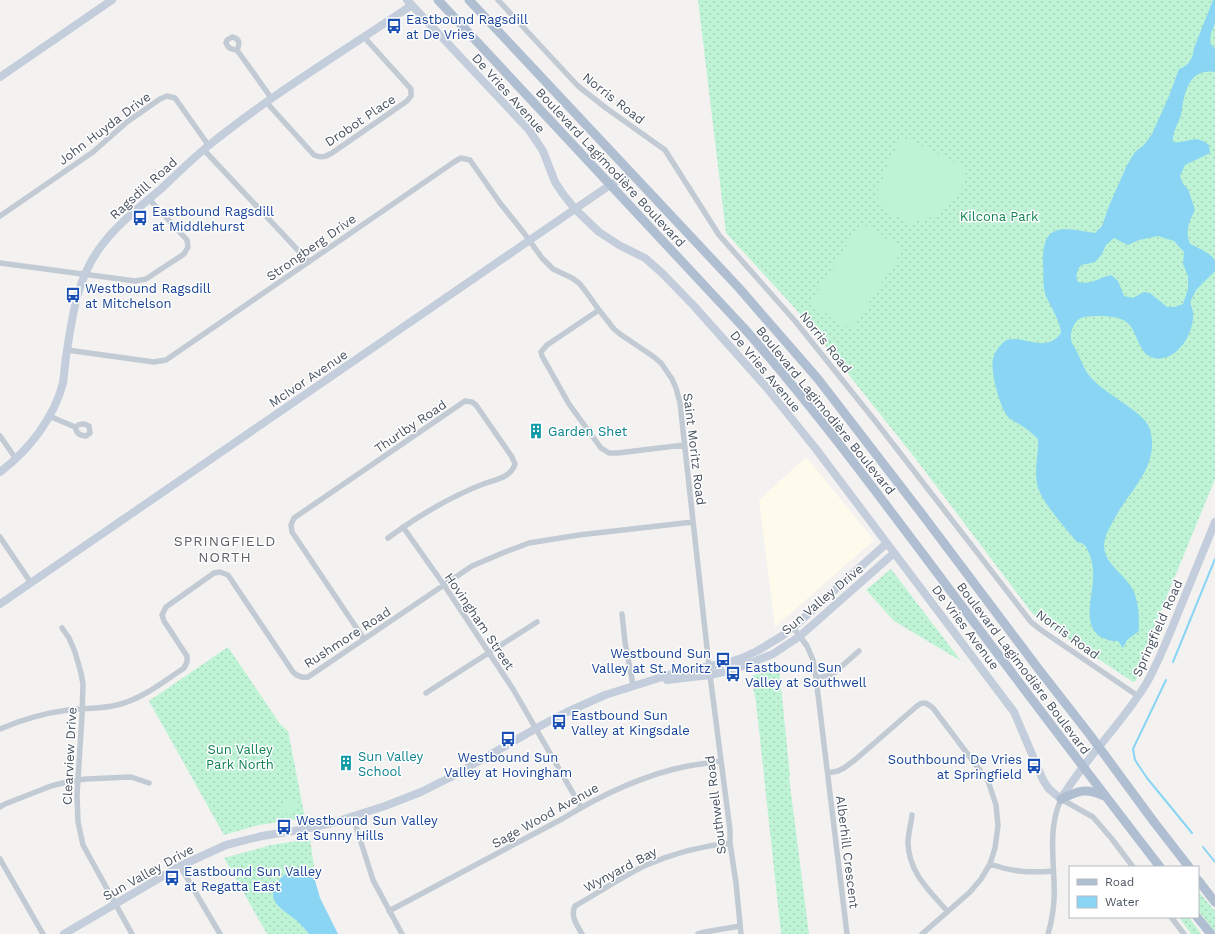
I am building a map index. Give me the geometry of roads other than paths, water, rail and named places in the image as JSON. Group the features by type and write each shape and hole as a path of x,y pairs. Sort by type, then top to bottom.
{"main road":[{"name":"Boulevard Lagimodière Boulevard","path":"438,0 743,327 793,386 825,425 1082,767 1159,866"},
{"name":"Boulevard Lagimodière Boulevard","path":"469,0 739,288 818,379 1098,746 1187,866"},
{"path":"1061,799 1074,792 1086,790 1106,797"},
{"path":"1199,881 1215,902"},
{"path":"1198,918 1211,934"}],"street":[{"path":"0,76 112,0"},
{"name":"Norris Road","path":"498,0 578,86 665,150 718,235 795,321 876,422 1031,622 1138,696"},
{"name":"Ragsdill Road","path":"0,472 30,445 55,404 62,383 78,289 84,274 99,248 118,226 206,148 269,101 364,37 410,2"},
{"name":"De Vries Avenue","path":"410,2 529,130 542,151 555,182 575,209 599,232 619,245 645,258 662,272 767,388 816,449 1014,712 1043,780 1048,789 1061,799"},
{"name":"Drobot Place","path":"269,101 314,155 325,157 332,153 407,101 411,96 411,89 364,37"},
{"path":"237,50 269,101"},
{"name":"John Huyda Drive","path":"0,216 93,152 127,122 160,98 167,96 175,98 206,148"},
{"path":"206,148 309,262"},
{"name":"Strongberg Drive","path":"67,350 154,362 166,360 461,158 470,160 500,203 530,241"},
{"name":"McIvor Avenue","path":"0,604 610,185 631,174"},
{"path":"0,262 135,281 146,280 184,254 188,247 187,240 149,199"},
{"name":"Saint Moritz Road","path":"530,241 542,258 554,269 579,283 599,310 620,334 654,357 669,375 676,388 680,403 710,670"},
{"path":"599,310 547,345 541,352 569,404 602,448 609,453 684,446"},
{"name":"Thurlby Road","path":"364,639 292,532 290,525 294,518 466,401 472,402 476,405 512,457 515,464 513,471 503,477 455,496 403,527 388,538"},
{"path":"49,416 75,427"},
{"path":"0,436 16,459"},
{"name":"Rushmore Road","path":"82,709 111,706 130,701 152,690 184,668 187,662 187,656 164,622 162,615 166,607 214,573 220,572 228,575 293,672 302,678 308,677 472,566 505,552 529,543 579,535 693,522"},
{"name":"Springfield Road","path":"1048,934 1053,904 1052,842 1056,810 1061,799 1082,767 1124,716 1138,696 1158,661 1215,522"},
{"name":"Hovingham Street","path":"403,527 513,688 581,807"},
{"path":"0,537 30,583"},
{"name":"Sun Valley Drive","path":"710,670 758,651 782,636 887,543"},
{"name":"Sun Valley Drive","path":"64,934 180,866 226,845 262,836 300,830 353,817 385,806 430,788 567,712 605,695 678,672 732,670 773,654 800,636 894,553"},
{"path":"622,614 625,642 633,685"},
{"path":"426,693 537,622"},
{"name":"Alberhill Crescent","path":"793,627 800,636 813,660 847,934"},
{"name":"Clearview Drive","path":"62,628 75,652 81,673 84,695 77,795 78,822 83,846 132,934"},
{"path":"816,678 828,676 834,673 859,651"},
{"name":"Southwell Road","path":"710,670 730,830 730,843 736,882 741,934"},
{"path":"828,773 844,768 916,706 921,703 927,703 933,708 988,781 996,806 998,826 995,848 990,864 975,886 922,934"},
{"path":"0,729 35,717 67,710 82,709"},
{"name":"Sage Wood Avenue","path":"389,911 619,788 653,775 688,766 721,761"},
{"path":"0,807 51,786 78,780 131,777 149,783"},
{"path":"1061,799 1093,817 1132,866"},
{"path":"912,815 908,842 910,858 915,872 920,880 947,911"},
{"path":"353,817 373,880 402,934"},
{"name":"Wynyard Bay","path":"582,934 573,917 572,911 575,906 644,866 668,856 697,848 730,843"},
{"path":"0,859 43,934"},
{"path":"990,864 1019,872 1053,871"},
{"path":"180,866 220,934"},
{"path":"1172,918 1184,934"},
{"path":"698,934 740,926"}],"water":[{"path":"1213,0 1215,0 1215,23 1211,33 1210,43 1215,49 1215,72 1201,73 1192,79 1185,96 1181,115 1174,132 1173,139 1173,142 1195,139 1199,140 1209,145 1210,153 1185,165 1180,176 1183,184 1188,189 1195,210 1188,227 1190,244 1208,253 1214,258 1215,261 1215,271 1196,290 1190,302 1193,313 1193,322 1190,331 1181,347 1174,353 1166,357 1158,358 1149,356 1141,348 1128,323 1118,318 1105,316 1083,317 1076,322 1071,333 1072,341 1088,374 1094,381 1145,421 1149,427 1152,439 1152,450 1145,471 1120,509 1108,530 1105,539 1104,547 1106,555 1109,561 1130,585 1136,597 1138,606 1139,631 1127,640 1123,648 1118,641 1107,640 1097,634 1092,628 1090,610 1093,572 1090,556 1085,546 1077,542 1054,514 1039,490 1036,478 1038,439 1027,429 1010,419 1002,407 994,381 992,365 993,359 999,347 1007,340 1016,339 1046,343 1056,338 1061,333 1059,323 1046,296 1044,288 1043,263 1046,240 1057,230 1064,229 1095,233 1102,226 1127,165 1135,152 1144,145 1152,134 1179,69 1190,61","holes":["1158,236 1174,241 1184,252 1183,264 1188,276 1188,289 1183,304 1175,307 1167,307 1150,293 1144,292 1133,298 1124,296 1118,281 1111,275 1087,283 1078,282 1077,273 1081,265 1095,262 1102,254 1106,245 1114,238 1128,245 1139,240"]},
{"path":"294,870 307,873 315,880 320,898 338,934 309,934 300,923 282,910 275,902 273,892 275,886 283,876"}],"waterway":[{"path":"1173,662 1215,559"},
{"path":"1166,680 1133,749 1135,760 1147,778 1192,833"},
{"path":"1203,847 1215,862"}],"place":[{"name":"Eastbound Ragsdill at De Vries","path":"394,26"},
{"name":"Eastbound Ragsdill at Middlehurst","path":"140,218"},
{"name":"Westbound Ragsdill at Mitchelson","path":"73,295"},
{"name":"Garden Shet","path":"536,431"},
{"name":"Westbound Sun Valley at St. Moritz","path":"723,660"},
{"name":"Eastbound Sun Valley at Southwell","path":"733,674"},
{"name":"Eastbound Sun Valley at Kingsdale","path":"559,722"},
{"name":"Westbound Sun Valley at Hovingham","path":"508,739"},
{"name":"Sun Valley School","path":"346,763"},
{"name":"Southbound De Vries at Springfield","path":"1034,766"},
{"name":"Westbound Sun Valley at Sunny Hills","path":"284,827"},
{"name":"Eastbound Sun Valley at Regatta East","path":"172,878"}],"district":[{"name":"SPRINGFIELD NORTH","path":"225,550"}],"park label":[{"name":"Kilcona Park","path":"999,216"},
{"name":"Sun Valley Park North","path":"240,756"}]}
